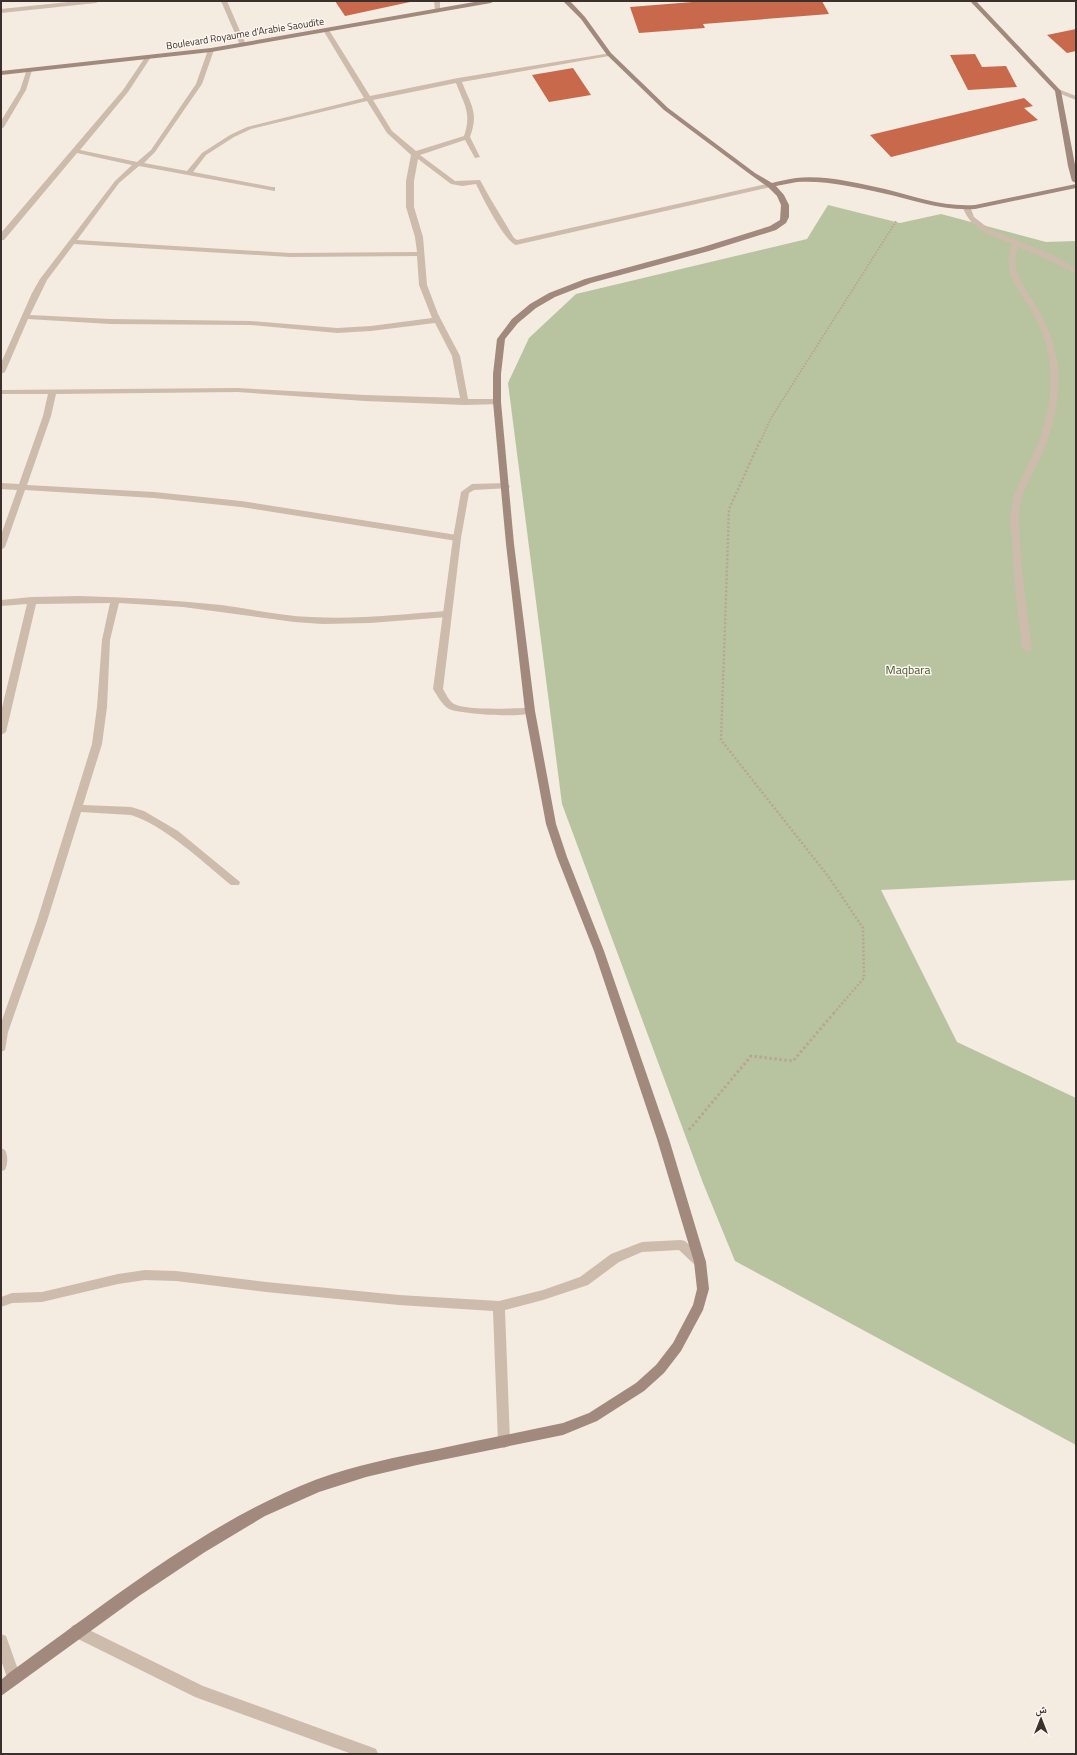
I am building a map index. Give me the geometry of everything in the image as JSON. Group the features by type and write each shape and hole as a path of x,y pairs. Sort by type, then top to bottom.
{"street":[{"path":"8,1 4,11 96,1"},
{"path":"224,1 243,45"},
{"path":"437,1 438,10"},
{"name":"Boulevard Royaume d'Arabie Saoudite","path":"1,73 211,50 491,1"},
{"path":"1,1690 14,1678 77,1631 200,1547 261,1512 317,1486 417,1459 563,1429 593,1417 635,1390 660,1369 677,1347 699,1306 703,1289 700,1262 668,1155 599,951 562,857 551,824 530,711 510,544 506,486 496,402 497,374 501,339 515,321 533,306 552,295 588,281 761,233 779,225 785,217 785,205 780,195 771,185 753,174 666,109 609,54 583,18 566,1"},
{"path":"973,1 1058,91 1076,98"},
{"path":"326,30 389,132 398,141 455,184 478,181 486,198 511,239 516,243 797,180 829,181 911,197 939,206 967,208 1076,186"},
{"path":"1,372 44,280 117,182 126,172 153,151 199,84 211,50"},
{"path":"188,174 204,154 232,136 249,128 367,98 458,80 609,54"},
{"path":"1,238 126,91 148,57"},
{"path":"1,127 23,90 28,70"},
{"path":"458,80 472,116 471,126 467,137 477,157"},
{"path":"1058,91 1071,166 1076,181"},
{"path":"415,154 467,137"},
{"path":"75,151 272,189"},
{"path":"415,154 410,181 410,207 421,254 423,285 437,320 456,356 465,402"},
{"path":"967,208 971,218 985,230 1052,258 1076,272"},
{"path":"73,242 300,256 377,256 421,254"},
{"path":"1016,243 1012,252 1015,280 1036,312 1049,342 1054,366 1054,400 1040,450 1018,497 1015,510 1016,558 1027,650"},
{"path":"26,316 69,320 156,323 250,323 326,330 349,330 437,320"},
{"path":"1,392 211,390 270,391 365,398 496,402"},
{"path":"1,547 47,416 52,392"},
{"path":"1,486 22,486 154,495 241,504 325,516 457,538"},
{"path":"506,486 472,487 465,492 457,538 438,688 444,700 453,707 474,710 530,711"},
{"path":"1,603 32,600 115,600 207,606 323,621 368,620 447,614"},
{"path":"1,732 32,600"},
{"path":"1,1047 3,1032 42,921 93,759 100,724 106,640 115,600"},
{"path":"77,808 131,811 141,814 175,834 235,882"},
{"path":"1,1153 1,1166"},
{"path":"1,1302 12,1298 42,1297 118,1279 145,1275 176,1276 266,1287 399,1300 499,1306 544,1295 584,1281 615,1258 642,1247 681,1244 700,1262"},
{"path":"499,1306 504,1442"},
{"path":"77,1631 200,1692 371,1754"},
{"path":"1,1641 14,1678"}],"path":[{"path":"668,1155 751,1056 793,1061 864,978 863,928 828,876 721,740 729,509 771,418 911,197"}],"green space":[{"name":"Maqbara","path":"828,205 900,223 941,214 1046,242 1076,241 1076,880 881,890 957,1042 1076,1098 1076,1445 735,1261 703,1183 562,804 508,383 529,338 576,294 807,239"}],"building":[{"path":"335,1 410,1 410,2 345,16"},
{"path":"705,1 822,1 829,14 703,24 705,28 639,33 630,7"},
{"path":"1076,29 1076,51 1067,53 1047,35"},
{"path":"975,54 982,67 1006,66 1017,87 968,90 950,55"},
{"path":"573,68 591,95 549,102 532,75"},
{"path":"1024,98 1033,106 1024,108 1038,120 891,157 870,135"}]}
